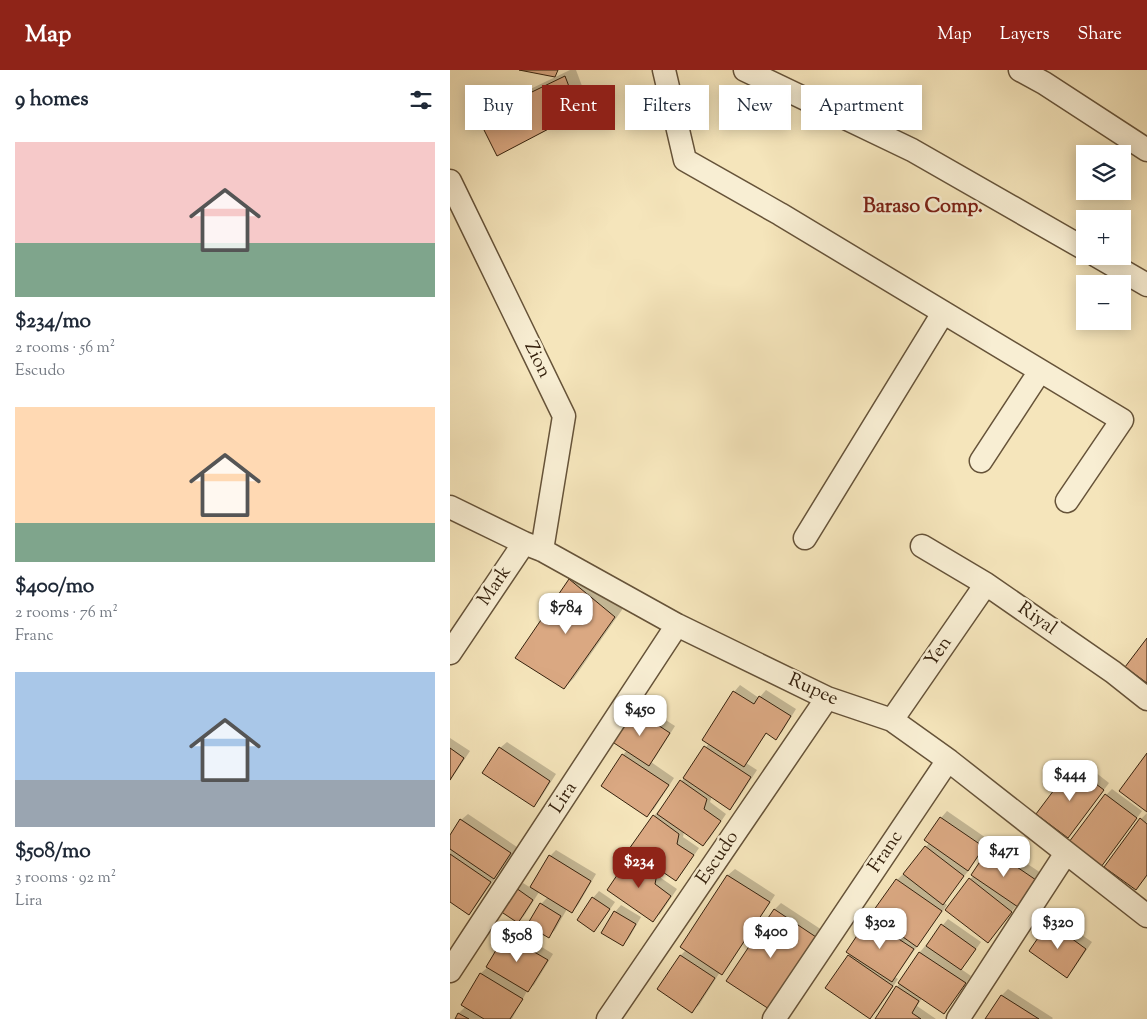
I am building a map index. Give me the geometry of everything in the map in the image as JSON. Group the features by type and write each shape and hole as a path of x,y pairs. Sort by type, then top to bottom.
{"street":[{"path":"664,70 685,160 780,214 1122,420 1067,501"},
{"path":"745,70 912,150 1076,244"},
{"path":"1020,70 1044,83 1147,150"},
{"name":"Zion","path":"450,181 564,416 533,546"},
{"path":"1113,265 1147,285"},
{"path":"805,538 943,313"},
{"path":"981,461 1040,371"},
{"name":"Rupee","path":"450,507 533,546 677,625 827,698 892,720 948,760 1147,916"},
{"name":"Mark","path":"450,653 533,546"},
{"name":"Riyal","path":"922,546 986,584 1113,672 1147,699"},
{"name":"Yen","path":"892,720 986,584"},
{"name":"Lira","path":"450,971 677,625"},
{"name":"Escudo","path":"608,1019 827,698"},
{"name":"Franc","path":"774,1019 948,760"},
{"path":"958,1019 1066,853"}],"building":[{"path":"519,70 558,70 555,77"},
{"path":"565,76 568,85 546,85"},
{"path":"542,87 542,130 547,130 497,156 484,130 532,130 532,92"},
{"path":"569,579 615,617 564,689 515,658"},
{"path":"1147,638 1147,683 1125,667"},
{"path":"733,691 754,704 759,696 791,716 776,740 766,733 744,767 702,740"},
{"path":"632,708 670,733 649,766 611,741"},
{"path":"704,746 751,777 730,810 683,778"},
{"path":"499,747 550,781 534,807 482,773"},
{"path":"450,748 464,758 450,780"},
{"path":"1147,753 1147,812 1119,791"},
{"path":"622,754 669,785 647,817 601,786"},
{"path":"1072,766 1104,790 1068,838 1036,814"},
{"path":"680,780 707,799 704,809 721,821 703,846 657,814"},
{"path":"1105,794 1137,818 1101,867 1069,842"},
{"path":"653,815 679,834 677,844 694,855 676,881 629,849"},
{"path":"940,817 984,847 968,871 924,840"},
{"path":"1140,818 1147,824 1147,875 1136,890 1104,867"},
{"path":"460,819 511,853 494,879 450,849 450,835"},
{"path":"925,846 964,876 943,905 903,874"},
{"path":"989,848 1036,880 1018,907 971,875"},
{"path":"450,854 491,882 469,915 450,902"},
{"path":"549,855 591,881 572,913 530,887"},
{"path":"630,856 657,874 655,884 671,896 653,922 607,890"},
{"path":"727,875 770,902 722,975 680,947"},
{"path":"969,878 1012,912 988,943 945,910"},
{"path":"896,879 942,911 917,947 871,914"},
{"path":"516,888 533,900 518,923 500,911"},
{"path":"592,897 610,909 594,932 577,920"},
{"path":"540,903 561,916 549,938 527,925"},
{"path":"774,909 816,937 769,1009 726,981"},
{"path":"614,911 636,924 623,946 601,933"},
{"path":"868,919 914,949 892,982 846,952"},
{"path":"1049,922 1086,949 1067,978 1029,951"},
{"path":"941,924 976,949 961,970 926,946"},
{"path":"505,935 548,960 528,992 486,967"},
{"path":"919,952 966,983 944,1014 898,983"},
{"path":"680,955 715,978 692,1013 657,989"},
{"path":"848,955 893,986 870,1019 825,988"},
{"path":"480,973 523,999 510,1019 484,1019 461,1005"},
{"path":"896,986 919,1001 912,1013 921,1019 875,1019"},
{"path":"1001,995 1039,1019 985,1019"},
{"path":"458,1013 469,1019 455,1019"}],"district":[{"name":"Baraso Comp.","path":"923,207"}]}
